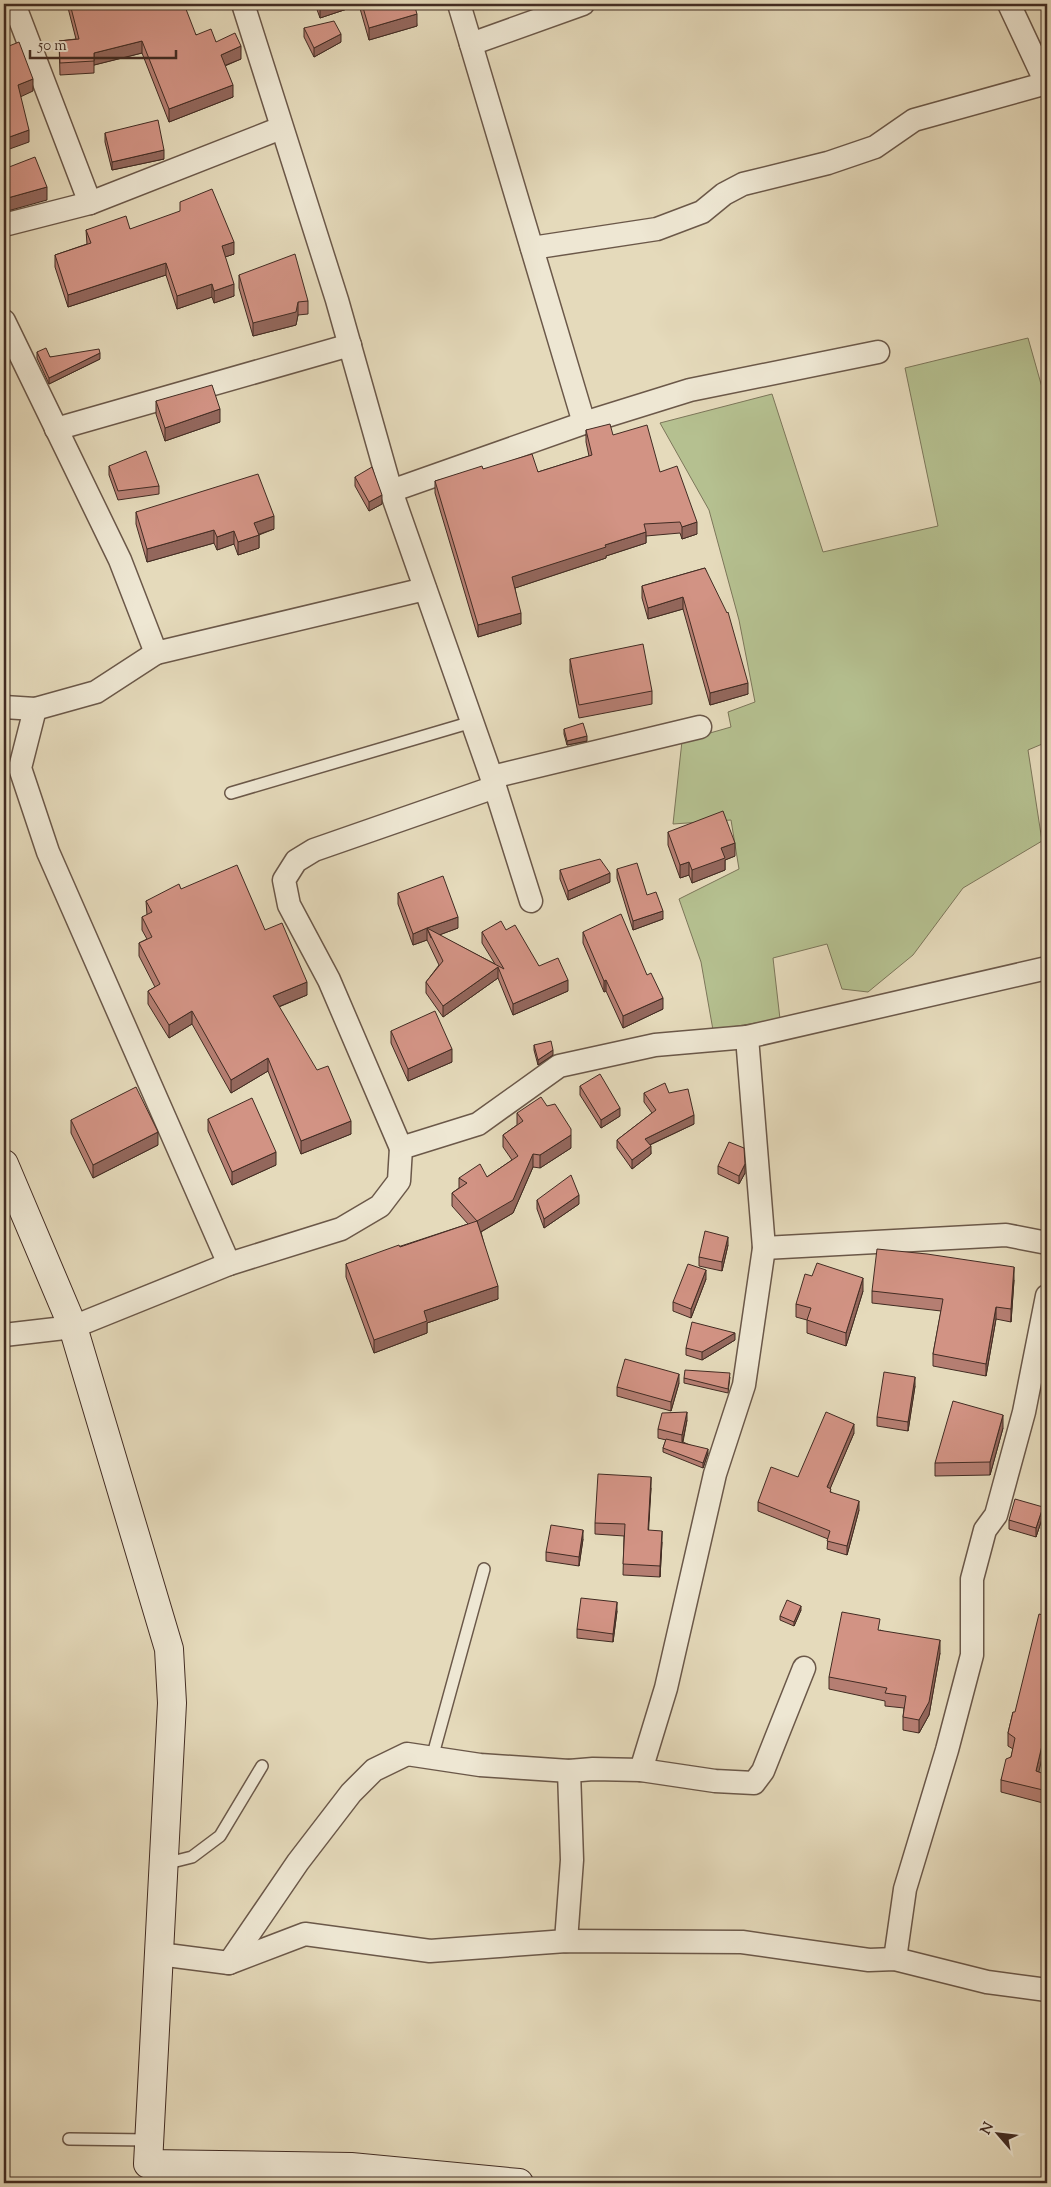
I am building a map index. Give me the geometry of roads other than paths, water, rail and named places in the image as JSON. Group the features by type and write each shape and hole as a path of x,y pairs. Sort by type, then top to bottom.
{"street":[{"path":"14,4 90,203"},
{"path":"243,4 350,345 392,491 493,782 531,901"},
{"path":"459,4 584,423"},
{"path":"471,44 583,4"},
{"path":"532,248 657,229 702,212 724,194 743,184 828,163 875,147 914,120 1047,84 1009,4"},
{"path":"4,225 90,203 281,128"},
{"path":"4,321 120,560 156,653"},
{"path":"56,429 350,345"},
{"path":"392,491 584,423 690,390 878,352"},
{"path":"4,706 35,709 96,692 156,653 425,589"},
{"path":"35,709 20,768 48,852 229,1264"},
{"path":"4,1335 73,1327 229,1264 341,1229 380,1206 399,1181 401,1148 329,980 289,905 284,880 296,861 314,850 493,782 700,727"},
{"path":"401,1148 478,1124 559,1066 655,1045 747,1037 1047,968"},
{"path":"641,1770 666,1688 715,1474 744,1385 764,1248 747,1037"},
{"path":"4,1164 73,1327 170,1649 172,1703 149,2162 351,2167 446,2180 518,2183"},
{"path":"764,1248 1006,1235 1047,1243"},
{"path":"895,1959 905,1889 947,1750 972,1655 972,1579 985,1530 996,1515 1024,1412 1047,1296"},
{"path":"229,1962 298,1862 351,1793 374,1770 406,1754 480,1765 569,1771 593,1769 641,1770 715,1782 754,1783 763,1771 804,1668"},
{"path":"566,1942 572,1860 569,1771"},
{"path":"159,1954 229,1962 305,1934 430,1951 566,1942 742,1942 869,1960 895,1959 987,1982 1047,1990"}],"lane":[{"path":"231,793 472,722"},
{"path":"432,1758 484,1569"},
{"path":"164,1864 192,1857 220,1836 262,1766"},
{"path":"69,2139 149,2162"}]}
